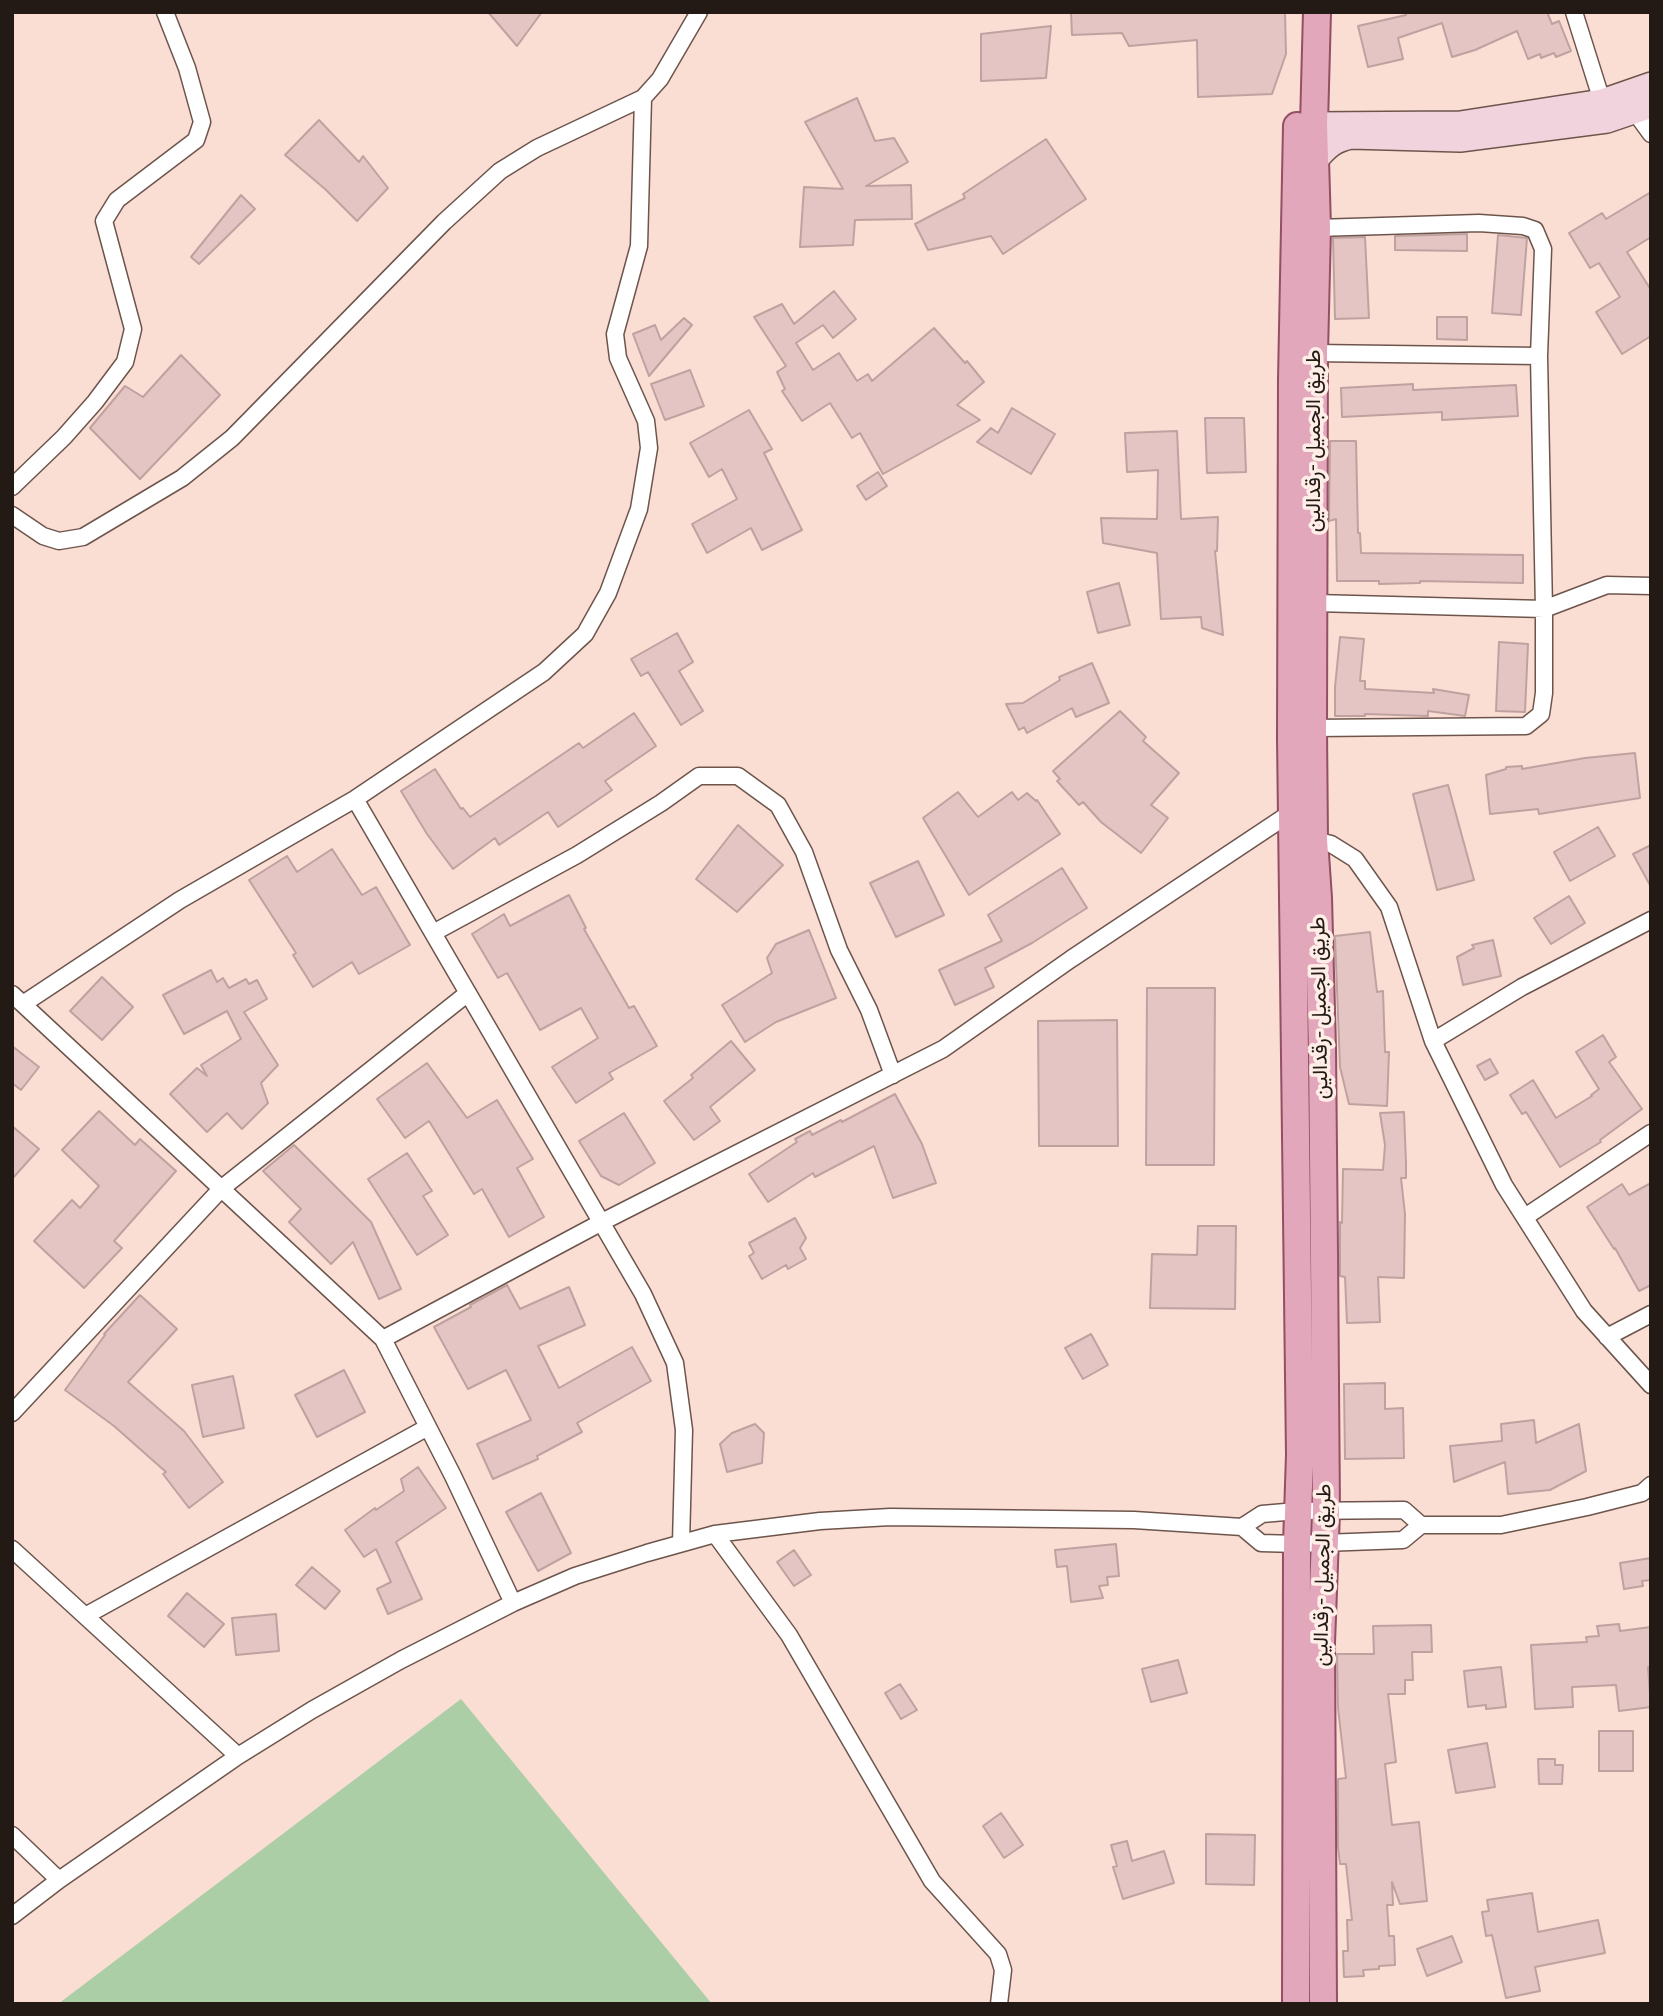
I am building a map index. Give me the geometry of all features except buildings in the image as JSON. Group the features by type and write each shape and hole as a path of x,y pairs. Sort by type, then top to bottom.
{"main road":[{"name":"طريق الجميل -رقدالين","path":"1299,12 1306,127 1314,162 1317,228 1313,728 1314,840 1322,1049 1326,1512 1321,1643 1323,2004"},
{"name":"طريق الجميل -رقدالين","path":"1296,2004 1297,1511 1300,1455 1292,812 1292,379 1306,127 1317,12"}],"street":[{"path":"16,478 64,437 125,362 133,329 104,221 117,200 197,140 202,122 187,68 164,12"},
{"path":"12,515 43,536 59,541 83,537 182,478 232,438 444,222 500,171 537,148 643,98 660,79 699,12"},
{"path":"1574,12 1602,101"},
{"path":"1306,127 1460,123 1602,101 1651,84"},
{"path":"513,1603 383,1339 18,999 180,900 355,799 544,672 585,634 608,593 639,509 649,448 646,421 618,358 615,334 639,246 643,98"},
{"path":"1314,162 1330,145 1351,137 1460,140 1607,121 1643,109 1651,134"},
{"path":"1313,728 1526,726 1541,714 1544,693 1539,356 1543,249 1535,230 1523,226 1479,223 1317,228"},
{"path":"1314,353 1539,356"},
{"path":"1315,603 1544,610 1607,585 1651,586"},
{"path":"433,933 577,855 699,776 738,776 778,804 804,852 839,950 869,1010 893,1074"},
{"path":"355,799 643,1294 675,1363 684,1430 681,1543"},
{"path":"383,1339 601,1222 943,1049 1292,812"},
{"path":"1314,840 1331,844 1355,859 1389,907 1433,1041 1504,1185 1584,1311 1651,1385"},
{"path":"1433,1041 1522,987 1651,920"},
{"path":"12,1413 222,1188 468,993"},
{"path":"1525,1217 1651,1133"},
{"path":"1607,1337 1651,1314"},
{"path":"86,1616 428,1427"},
{"path":"12,1916 59,1880 238,1756 334,1697 401,1660 513,1603 575,1576 715,1534 820,1521 890,1517 1134,1520 1242,1527 1261,1543 1324,1544 1403,1539 1421,1525 1501,1525 1642,1493 1651,1485"},
{"path":"1242,1527 1262,1514 1297,1511 1404,1510 1421,1525"},
{"path":"715,1534 789,1635 932,1881 998,1954 1003,1970 999,2004"},
{"path":"12,1549 238,1756"},
{"path":"12,1835 59,1880"}],"green space":[{"path":"461,1699 712,2004 58,2004"}]}
